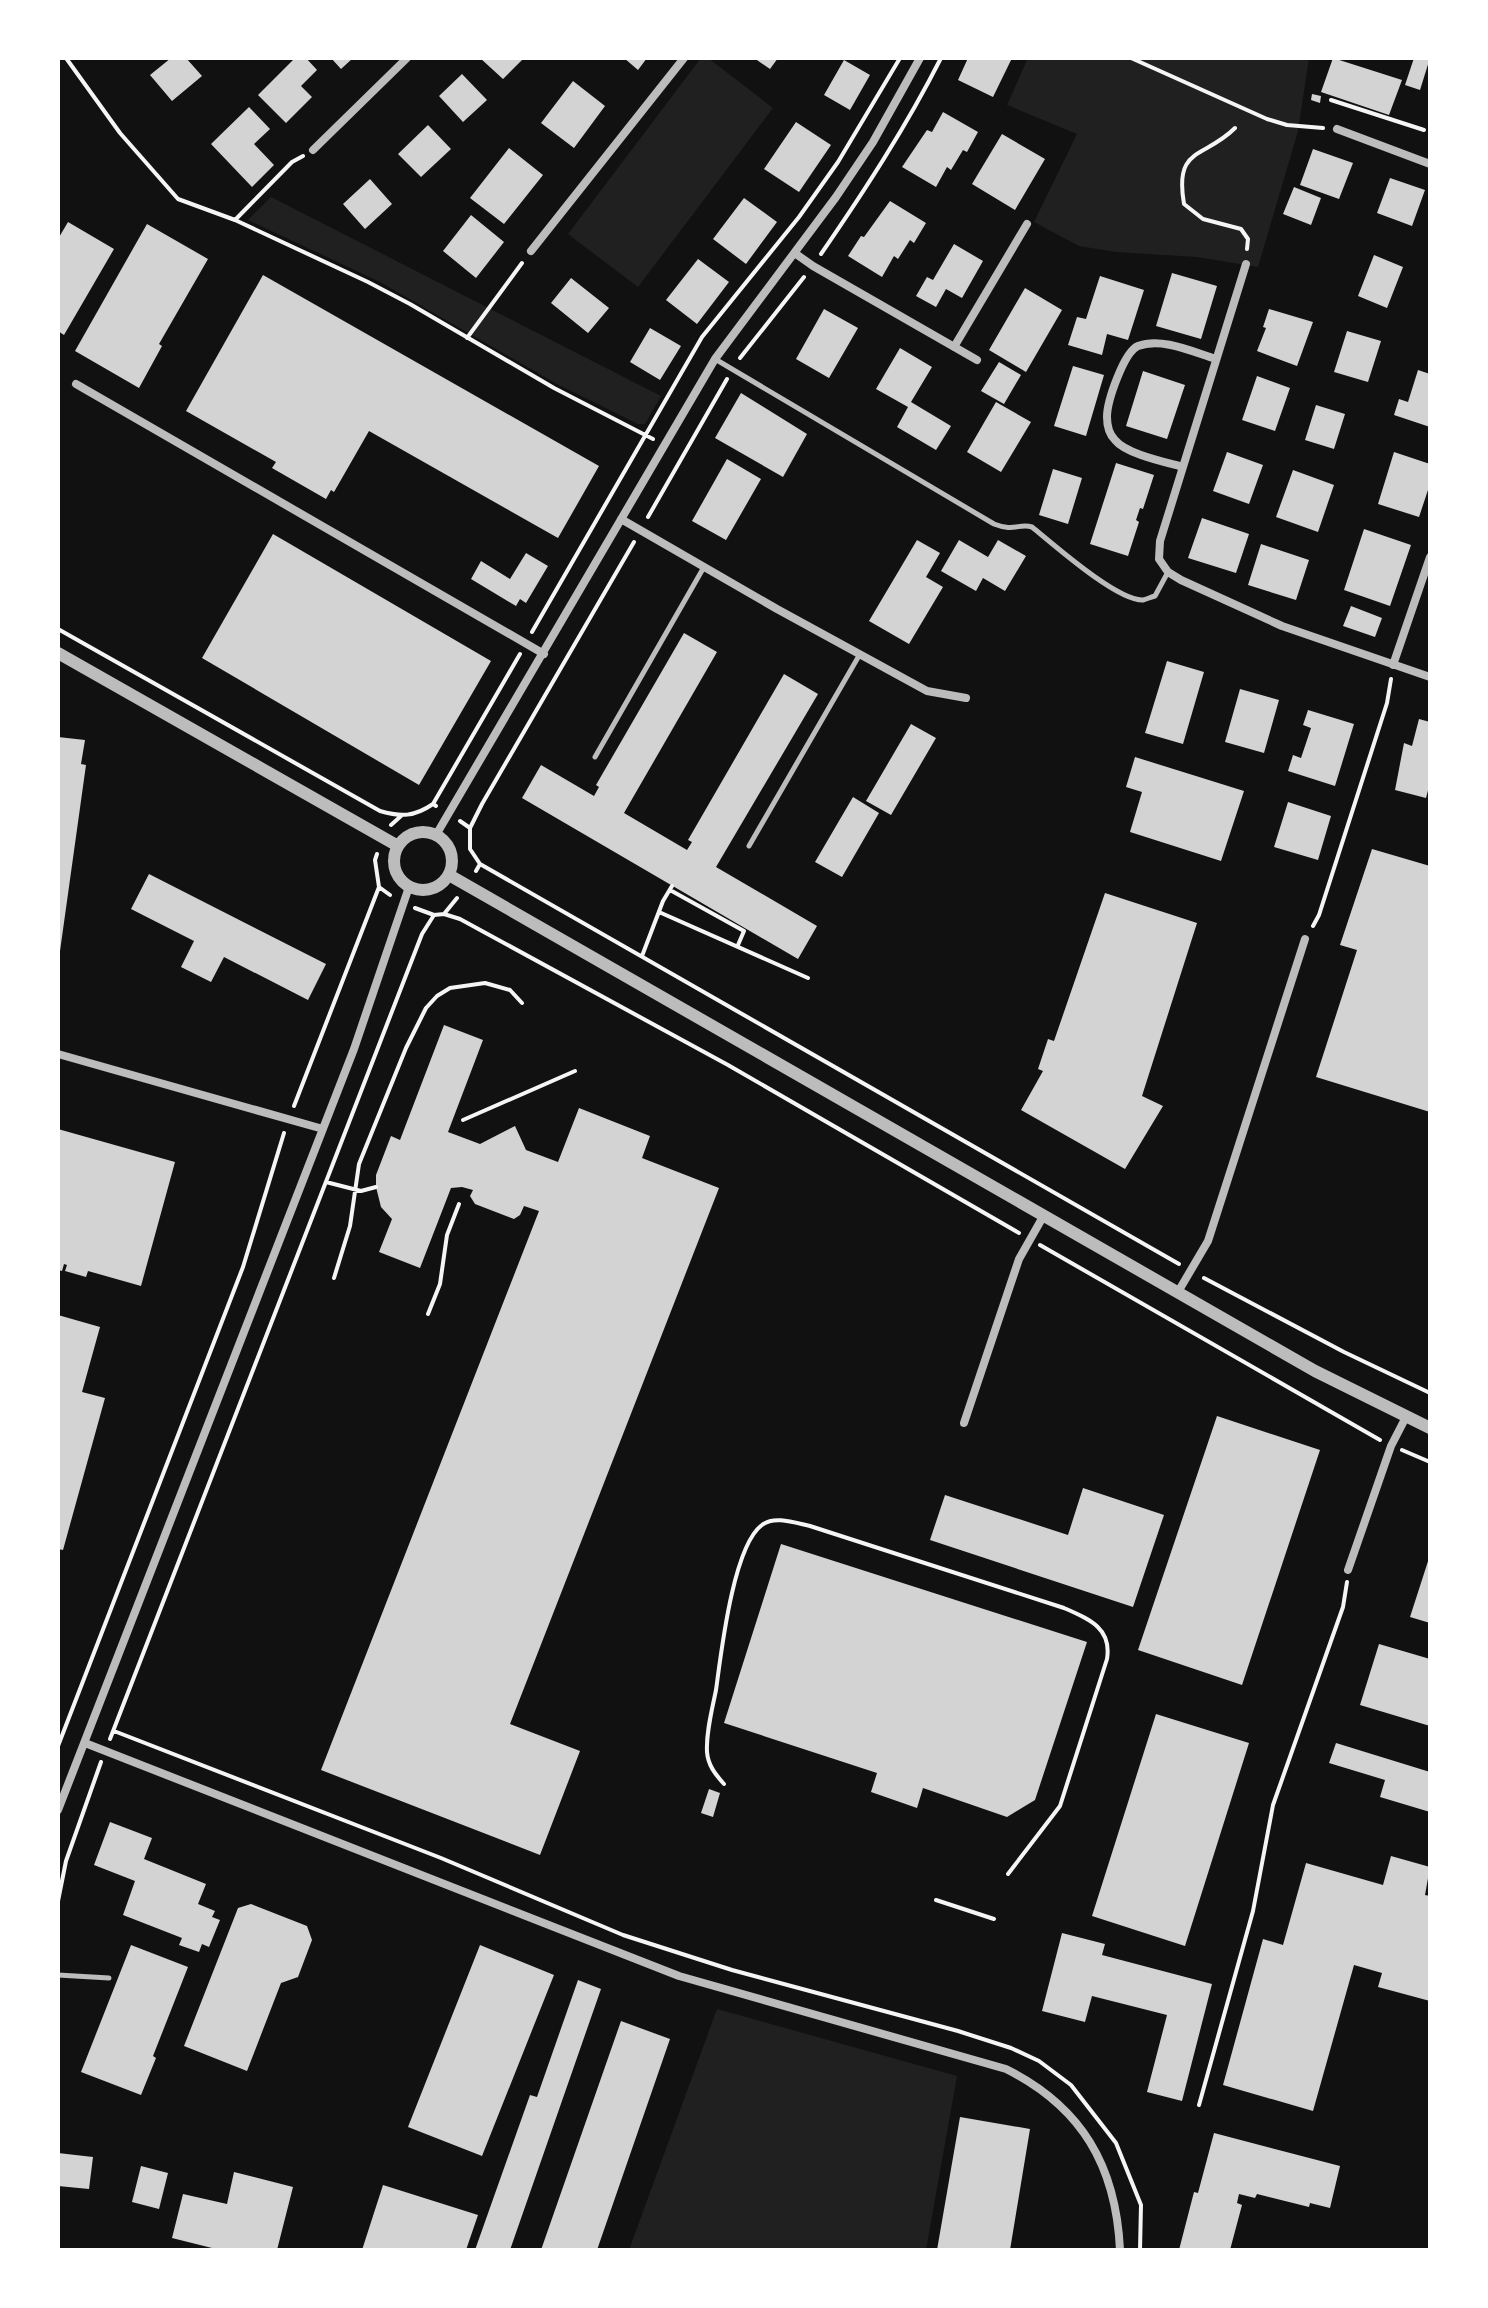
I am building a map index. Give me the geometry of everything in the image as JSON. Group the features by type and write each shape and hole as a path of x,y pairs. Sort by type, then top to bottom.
{"street":[{"path":"313,150 407,58"},
{"path":"531,251 684,58"},
{"path":"436,835 715,359 796,254 873,142 920,58"},
{"path":"1337,129 1430,164"},
{"path":"954,347 1027,224"},
{"path":"796,254 977,360"},
{"path":"1246,264 1160,541 1159,559 1168,572 1245,611 1430,677"},
{"path":"1183,467 1125,449 1115,441 1108,429 1107,414 1125,357 1135,347 1161,343 1216,359"},
{"path":"76,384 544,654"},
{"path":"621,519 927,691 966,698"},
{"path":"1393,665 1430,557"},
{"path":"58,653 398,846"},
{"path":"414,833 436,835 450,851 452,862 449,875 433,889 409,887 397,876 393,861 398,846 414,833"},
{"path":"449,875 1315,1371 1430,1428"},
{"path":"58,1810 359,1035 409,887"},
{"path":"1178,1292 1208,1241 1305,939"},
{"path":"58,1054 323,1129"},
{"path":"964,1423 1019,1259 1044,1215"},
{"path":"1348,1570 1391,1446 1406,1417"},
{"path":"85,1743 679,1976 1006,2069 1046,2093 1069,2115 1097,2153 1112,2186 1120,2250"}],"lane":[{"path":"715,359 994,524 1008,529 1026,525 1032,527 1125,595 1141,600 1155,596 1168,572"},
{"path":"595,757 704,567"},
{"path":"749,846 860,654"},
{"path":"58,1975 109,1978"}],"path":[{"path":"66,58 120,133 178,199 235,220 368,282 554,388 665,446"},
{"path":"941,58 893,145 813,266 757,333 733,369 482,804 470,828 470,849 480,864 1191,1271 1344,1352 1430,1393"},
{"path":"1131,58 1267,119 1287,125 1337,129"},
{"path":"1331,100 1424,130"},
{"path":"1235,128 1224,139 1189,158 1180,180 1184,204 1203,219 1241,229 1248,239 1246,264"},
{"path":"235,220 292,162 313,150"},
{"path":"467,338 531,251"},
{"path":"58,629 380,811 401,816 419,813 433,804 470,828"},
{"path":"1305,939 1319,915 1387,703 1393,665"},
{"path":"58,1746 243,1267 289,1119 379,887 375,860 382,837 401,816"},
{"path":"444,914 468,886 480,864"},
{"path":"379,887 404,904 434,915 444,914 460,919 728,1065 1391,1446 1430,1462"},
{"path":"642,956 671,888 744,931 738,945"},
{"path":"659,912 808,978"},
{"path":"58,1901 66,1861 105,1751 422,934 434,915"},
{"path":"334,1278 350,1226 359,1164 406,1048 426,1008 450,988 485,983 510,990 522,1003"},
{"path":"463,1120 575,1071"},
{"path":"326,1182 361,1191 376,1187"},
{"path":"428,1314 440,1284 447,1235 459,1204"},
{"path":"724,1784 710,1765 707,1744 727,1617 742,1559 753,1534 768,1521 810,1526 1064,1608 1102,1629 1108,1644 1107,1659 1060,1806 1008,1874"},
{"path":"1199,2105 1253,1911 1273,1805 1343,1607 1348,1570"},
{"path":"114,1731 441,1858 623,1935 732,1970 958,2031 1011,2048 1039,2061 1071,2085 1116,2143 1141,2205 1140,2250"},
{"path":"936,1900 994,1919"}],"shaded area":[{"path":"701,58 708,58 773,108 638,287 568,234"},
{"path":"1028,58 1309,58 1298,131 1258,267 1197,257 1116,252 1079,246 1034,222 1077,134 1007,105"},
{"path":"271,197 661,396 645,424 638,424 557,384 380,282 248,220"},
{"path":"717,2009 957,2076 926,2250 629,2250"}],"building":[{"path":"171,58 186,58 202,76 172,101 150,75"},
{"path":"295,58 306,58 317,70 301,86 312,97 286,123 258,95"},
{"path":"331,58 353,58 341,69"},
{"path":"480,58 524,58 503,79"},
{"path":"624,58 647,58 638,70"},
{"path":"754,58 778,58 770,69"},
{"path":"968,58 1012,58 993,97 958,80"},
{"path":"1333,58 1402,80 1389,115 1321,92"},
{"path":"1414,58 1430,58 1420,90 1405,85"},
{"path":"844,60 870,75 850,110 824,95"},
{"path":"462,74 487,100 463,122 439,96"},
{"path":"573,81 605,106 574,148 541,123"},
{"path":"1312,94 1321,96 1320,103 1311,100"},
{"path":"249,107 270,129 254,144 274,165 252,187 211,144"},
{"path":"943,112 978,132 967,152 963,150 951,170 947,167 936,187 902,167 927,130 932,132"},
{"path":"796,122 831,145 799,192 764,169"},
{"path":"428,125 451,149 421,177 398,154"},
{"path":"1002,134 1045,159 1015,210 972,184"},
{"path":"509,148 543,175 504,224 470,198"},
{"path":"1313,149 1353,163 1339,199 1300,185"},
{"path":"1390,178 1425,190 1412,226 1377,213"},
{"path":"370,179 392,204 365,229 343,204"},
{"path":"1294,187 1321,198 1311,225 1283,214"},
{"path":"744,198 777,222 746,264 713,239"},
{"path":"890,201 926,223 914,243 910,240 898,259 894,256 882,277 848,256"},
{"path":"471,215 504,242 476,278 443,251"},
{"path":"68,222 114,249 64,335 58,331 58,239"},
{"path":"147,224 208,259 159,344 162,346 139,388 75,351"},
{"path":"954,244 983,261 962,298 946,289 936,307 916,296 927,277 933,280"},
{"path":"1374,255 1403,267 1387,308 1358,296"},
{"path":"698,259 729,282 697,324 666,300"},
{"path":"1172,273 1217,286 1201,339 1156,326"},
{"path":"263,275 599,466 558,538 369,431 334,492 331,490 326,499 272,468 276,462 186,411"},
{"path":"1100,276 1144,290 1128,340 1107,334 1102,355 1068,345 1077,317 1086,319"},
{"path":"571,278 609,308 588,333 551,303"},
{"path":"1025,288 1062,310 1026,372 989,350"},
{"path":"824,309 858,328 829,378 796,359"},
{"path":"1269,309 1313,322 1297,366 1257,351"},
{"path":"650,328 681,346 660,380 630,362"},
{"path":"1347,331 1381,341 1368,382 1334,372"},
{"path":"900,348 932,367 911,402 951,426 936,450 897,427 908,407 876,389"},
{"path":"999,362 1021,375 1004,404 981,391"},
{"path":"1073,366 1104,375 1086,436 1054,426"},
{"path":"1418,370 1430,374 1430,427 1394,415 1399,399 1408,402"},
{"path":"1143,371 1185,385 1167,439 1126,426"},
{"path":"1257,376 1290,388 1275,431 1242,420"},
{"path":"741,393 807,434 783,477 715,438"},
{"path":"996,402 1031,422 1001,472 967,452"},
{"path":"1316,405 1345,414 1334,449 1305,440"},
{"path":"1227,452 1263,465 1249,504 1213,491"},
{"path":"1394,452 1430,464 1430,484 1419,517 1378,504"},
{"path":"727,459 761,479 726,540 692,521"},
{"path":"1116,463 1154,475 1143,509 1140,508 1136,520 1139,522 1128,556 1090,544"},
{"path":"1053,469 1082,478 1068,524 1039,515"},
{"path":"1293,470 1334,485 1318,532 1276,517"},
{"path":"1202,518 1249,534 1236,573 1188,558"},
{"path":"1364,529 1411,545 1390,606 1344,590"},
{"path":"273,534 491,661 419,785 202,658"},
{"path":"917,540 940,553 926,577 943,587 909,644 869,621"},
{"path":"959,540 988,557 998,540 1026,556 1005,591 983,578 976,591 941,571"},
{"path":"1261,544 1309,560 1296,600 1248,585"},
{"path":"526,553 548,566 526,603 520,599 516,606 471,579 481,561 510,579"},
{"path":"1351,606 1382,618 1375,637 1343,626"},
{"path":"684,633 717,652 624,813 687,850 692,842 688,840 784,674 818,694 716,867 817,926 798,959 522,798 541,765 594,796 599,787 596,785"},
{"path":"1167,661 1204,672 1183,744 1145,733"},
{"path":"1240,689 1279,700 1264,753 1225,742"},
{"path":"1308,710 1354,724 1335,786 1288,771 1293,755 1301,758 1311,728 1303,725"},
{"path":"1419,719 1430,722 1430,783 1426,798 1395,790 1404,743 1412,746"},
{"path":"911,724 936,738 891,815 866,801"},
{"path":"58,737 85,740 81,764 86,765 60,951"},
{"path":"1135,757 1244,791 1221,861 1130,832 1142,792 1126,787"},
{"path":"853,797 879,813 842,877 815,862"},
{"path":"1288,802 1331,816 1318,860 1274,847"},
{"path":"1372,849 1430,866 1430,1112 1316,1077 1357,950 1340,945"},
{"path":"149,874 326,964 308,1000 224,957 211,982 181,967 194,941 131,909"},
{"path":"1105,893 1197,923 1142,1096 1163,1106 1125,1169 1021,1110 1043,1071 1038,1069 1048,1039 1054,1041"},
{"path":"444,1025 483,1040 448,1132 480,1144 515,1126 526,1150 558,1162 579,1108 650,1136 642,1158 719,1188 510,1724 580,1751 540,1855 321,1770 539,1211 524,1206 514,1219 475,1204 470,1196 473,1190 451,1188 420,1268 379,1252 392,1219 381,1207 376,1175 391,1136 400,1140"},
{"path":"58,1129 175,1162 141,1286 88,1271 86,1277 65,1271 67,1265 64,1264 62,1271 58,1270"},
{"path":"58,1315 100,1327 82,1392 105,1398 63,1550 58,1549"},
{"path":"1217,1416 1320,1450 1242,1685 1138,1650"},
{"path":"1083,1488 1164,1515 1133,1607 930,1540 945,1495 1068,1535"},
{"path":"781,1544 1087,1642 1035,1800 1007,1817 923,1788 917,1808 871,1792 877,1773 724,1723"},
{"path":"1430,1555 1430,1623 1410,1617"},
{"path":"1379,1644 1430,1659 1430,1726 1360,1705"},
{"path":"1156,1714 1249,1743 1185,1946 1092,1916"},
{"path":"1336,1743 1430,1772 1430,1812 1380,1797 1385,1780 1329,1763"},
{"path":"709,1789 720,1793 713,1817 701,1813"},
{"path":"110,1822 152,1838 144,1859 206,1884 198,1904 215,1911 212,1917 220,1920 209,1947 202,1944 199,1952 179,1945 182,1938 123,1915 135,1881 94,1865"},
{"path":"1391,1856 1430,1867 1425,1895 1430,1896 1430,2001 1378,1987 1382,1973 1354,1965 1313,2111 1223,2085 1263,1939 1283,1945 1306,1863 1383,1885"},
{"path":"251,1904 307,1926 312,1940 298,1977 281,1983 247,2071 184,2046 238,1908"},
{"path":"1062,1933 1105,1944 1102,1955 1212,1984 1182,2101 1147,2092 1167,2015 1092,1996 1085,2022 1042,2011"},
{"path":"131,1945 188,1967 141,2095 81,2072"},
{"path":"480,1945 554,1975 482,2156 408,2127"},
{"path":"578,1980 601,1989 510,2250 475,2250 530,2095 537,2097"},
{"path":"621,2021 670,2039 597,2250 541,2250"},
{"path":"960,2117 1030,2129 1010,2250 937,2250"},
{"path":"1214,2133 1340,2166 1330,2208 1310,2203 1309,2207 1257,2194 1255,2198 1239,2194 1237,2203 1242,2205 1230,2250 1179,2250"},
{"path":"58,2153 93,2157 89,2189 58,2186"},
{"path":"141,2166 168,2173 159,2209 132,2202"},
{"path":"234,2172 293,2187 277,2250 220,2250 172,2238 183,2194 227,2204"},
{"path":"383,2185 478,2215 466,2250 362,2250"}]}
